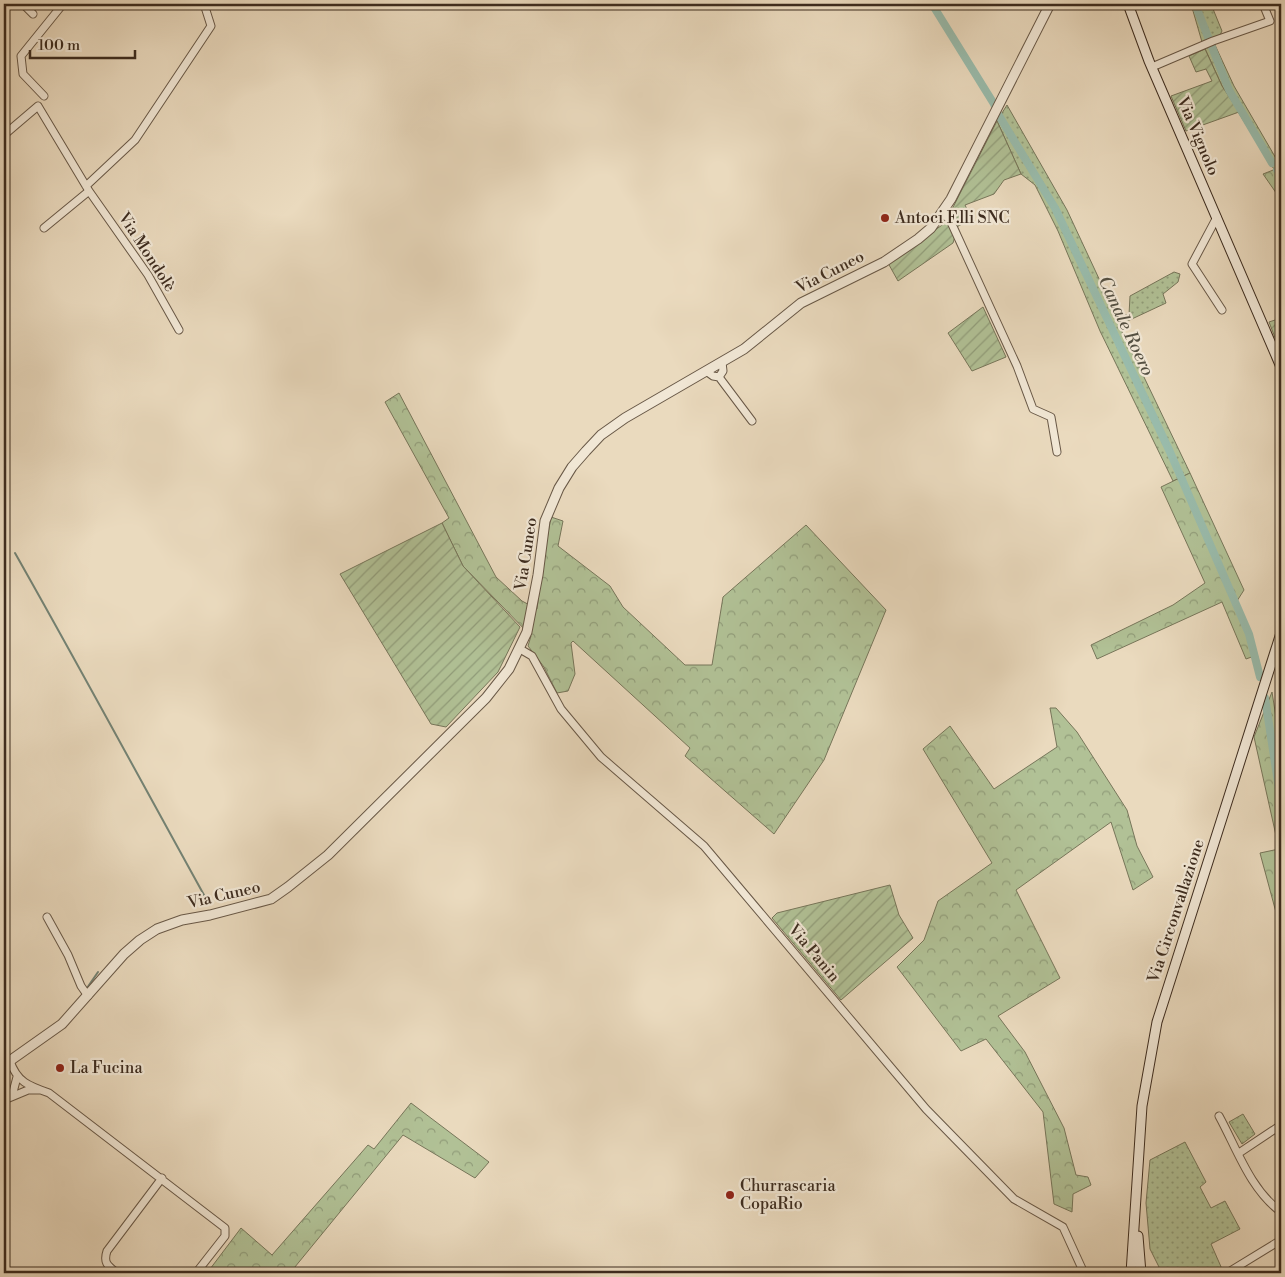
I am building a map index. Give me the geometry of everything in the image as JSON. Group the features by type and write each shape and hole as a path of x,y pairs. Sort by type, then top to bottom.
{"street":[{"path":"23,4 33,14"},
{"path":"44,96 23,74 21,56 63,4"},
{"path":"44,228 88,189 135,140 149,122 211,26 204,4"},
{"name":"Via Cuneo","path":"7,1063 49,1034 88,996 124,954 157,929 182,920 210,915 270,899 288,887 328,855 486,698 509,669 527,632 533,607 545,521 559,488 572,467 601,435 617,424 760,338 801,303 894,255 931,228 951,199 1050,4"},
{"name":"Via Vignolo","path":"1128,4 1152,67 1281,367"},
{"path":"1152,67 1212,41 1270,20 1263,4"},
{"name":"Via Mondolè","path":"4,136 38,106 88,189 148,275 179,330"},
{"path":"942,213 950,220 1017,366 1033,409 1051,417 1058,452"},
{"path":"1217,218 1192,264 1222,310"},
{"path":"719,377 723,371 722,362"},
{"path":"706,371 713,376 719,377 752,421"},
{"name":"Via Circonvallazione","path":"1131,1273 1142,1106 1147,1067 1157,1022 1281,633"},
{"name":"Via Panin","path":"520,649 532,656 561,709 601,757 704,846 932,1116 1014,1199 1064,1227 1084,1273"},
{"path":"47,917 68,955 81,986 88,996"},
{"path":"7,1063 17,1077 39,1090 49,1093 225,1228 225,1236 196,1273"},
{"path":"6,1099 17,1077"},
{"path":"6,1099 28,1090 39,1090"},
{"path":"1219,1116 1261,1193 1281,1212"},
{"path":"1239,1152 1281,1125"},
{"path":"117,1273 106,1265 104,1259 107,1251 162,1178"},
{"name":"Via Circonvallazione","path":"1136,1206 1141,1273"},
{"path":"1231,1272 1281,1240"}],"green space":[{"path":"1191,4 1211,4 1222,31 1215,45 1234,86 1281,167 1274,169 1271,165 1222,86 1202,42"},
{"path":"1205,49 1222,86 1239,112 1186,131 1171,96 1212,81 1206,69 1196,72 1189,56"},
{"path":"1007,105 1067,210 1115,313 1129,315 1130,296 1174,272 1180,274 1178,282 1163,294 1166,303 1119,325 1190,473 1173,481 1100,331 1058,231 1035,185 1021,174 997,121"},
{"path":"997,121 1021,174 1004,180 994,194 965,205 972,220 958,226 953,243 898,281 888,263 945,223"},
{"path":"1281,167 1281,200 1263,174"},
{"path":"983,307 1006,357 972,371 948,333"},
{"path":"1281,318 1281,353 1269,322"},
{"path":"399,393 496,577 522,601 537,609 551,517 563,521 558,546 610,586 623,607 685,665 712,665 723,597 806,525 886,610 824,760 774,834 685,756 690,748 573,641 571,643 575,674 568,691 557,693 544,667 528,646 531,636 463,566 442,523 449,518 385,402"},
{"path":"1190,473 1244,590 1237,601 1251,632 1257,655 1246,659 1222,602 1097,659 1091,645 1173,605 1205,583 1161,487"},
{"path":"442,523 463,566 520,627 498,672 446,727 431,724 340,574"},
{"path":"1272,692 1281,749 1281,931 1260,853 1279,849 1254,737"},
{"path":"1050,708 1056,708 1077,732 1127,810 1137,846 1153,877 1133,890 1111,822 1016,890 1060,978 998,1016 1025,1052 1064,1128 1076,1175 1088,1177 1091,1185 1073,1194 1072,1212 1054,1204 1043,1112 986,1039 961,1051 897,967 924,940 938,901 992,863 923,749 950,726 994,789 1057,747"},
{"path":"890,885 899,915 913,938 841,1000 772,918 777,913"},
{"path":"411,1103 489,1162 475,1178 403,1135 290,1273 207,1273 241,1228 272,1255 368,1145 374,1149"},
{"path":"1243,1114 1255,1134 1242,1144 1229,1122"},
{"path":"1185,1142 1206,1182 1200,1187 1211,1208 1225,1201 1240,1229 1211,1244 1222,1269 1214,1273 1162,1273 1150,1249 1146,1203 1150,1160"}],"waterway":[{"name":"Canale Roero","path":"932,4 1055,208 1170,452 1249,634 1260,677"},
{"path":"1195,4 1229,90 1272,163"},
{"path":"1277,170 1281,175"},
{"path":"4,535 8,542"},
{"path":"15,553 204,895"},
{"name":"Canale Roero","path":"1265,698 1281,802"},
{"path":"87,988 98,972"}],"place":[{"name":"Antoci F.lli SNC","path":"885,218"},
{"name":"La Fucina","path":"60,1068"},
{"name":"Churrascaria CopaRio","path":"730,1195"}]}
